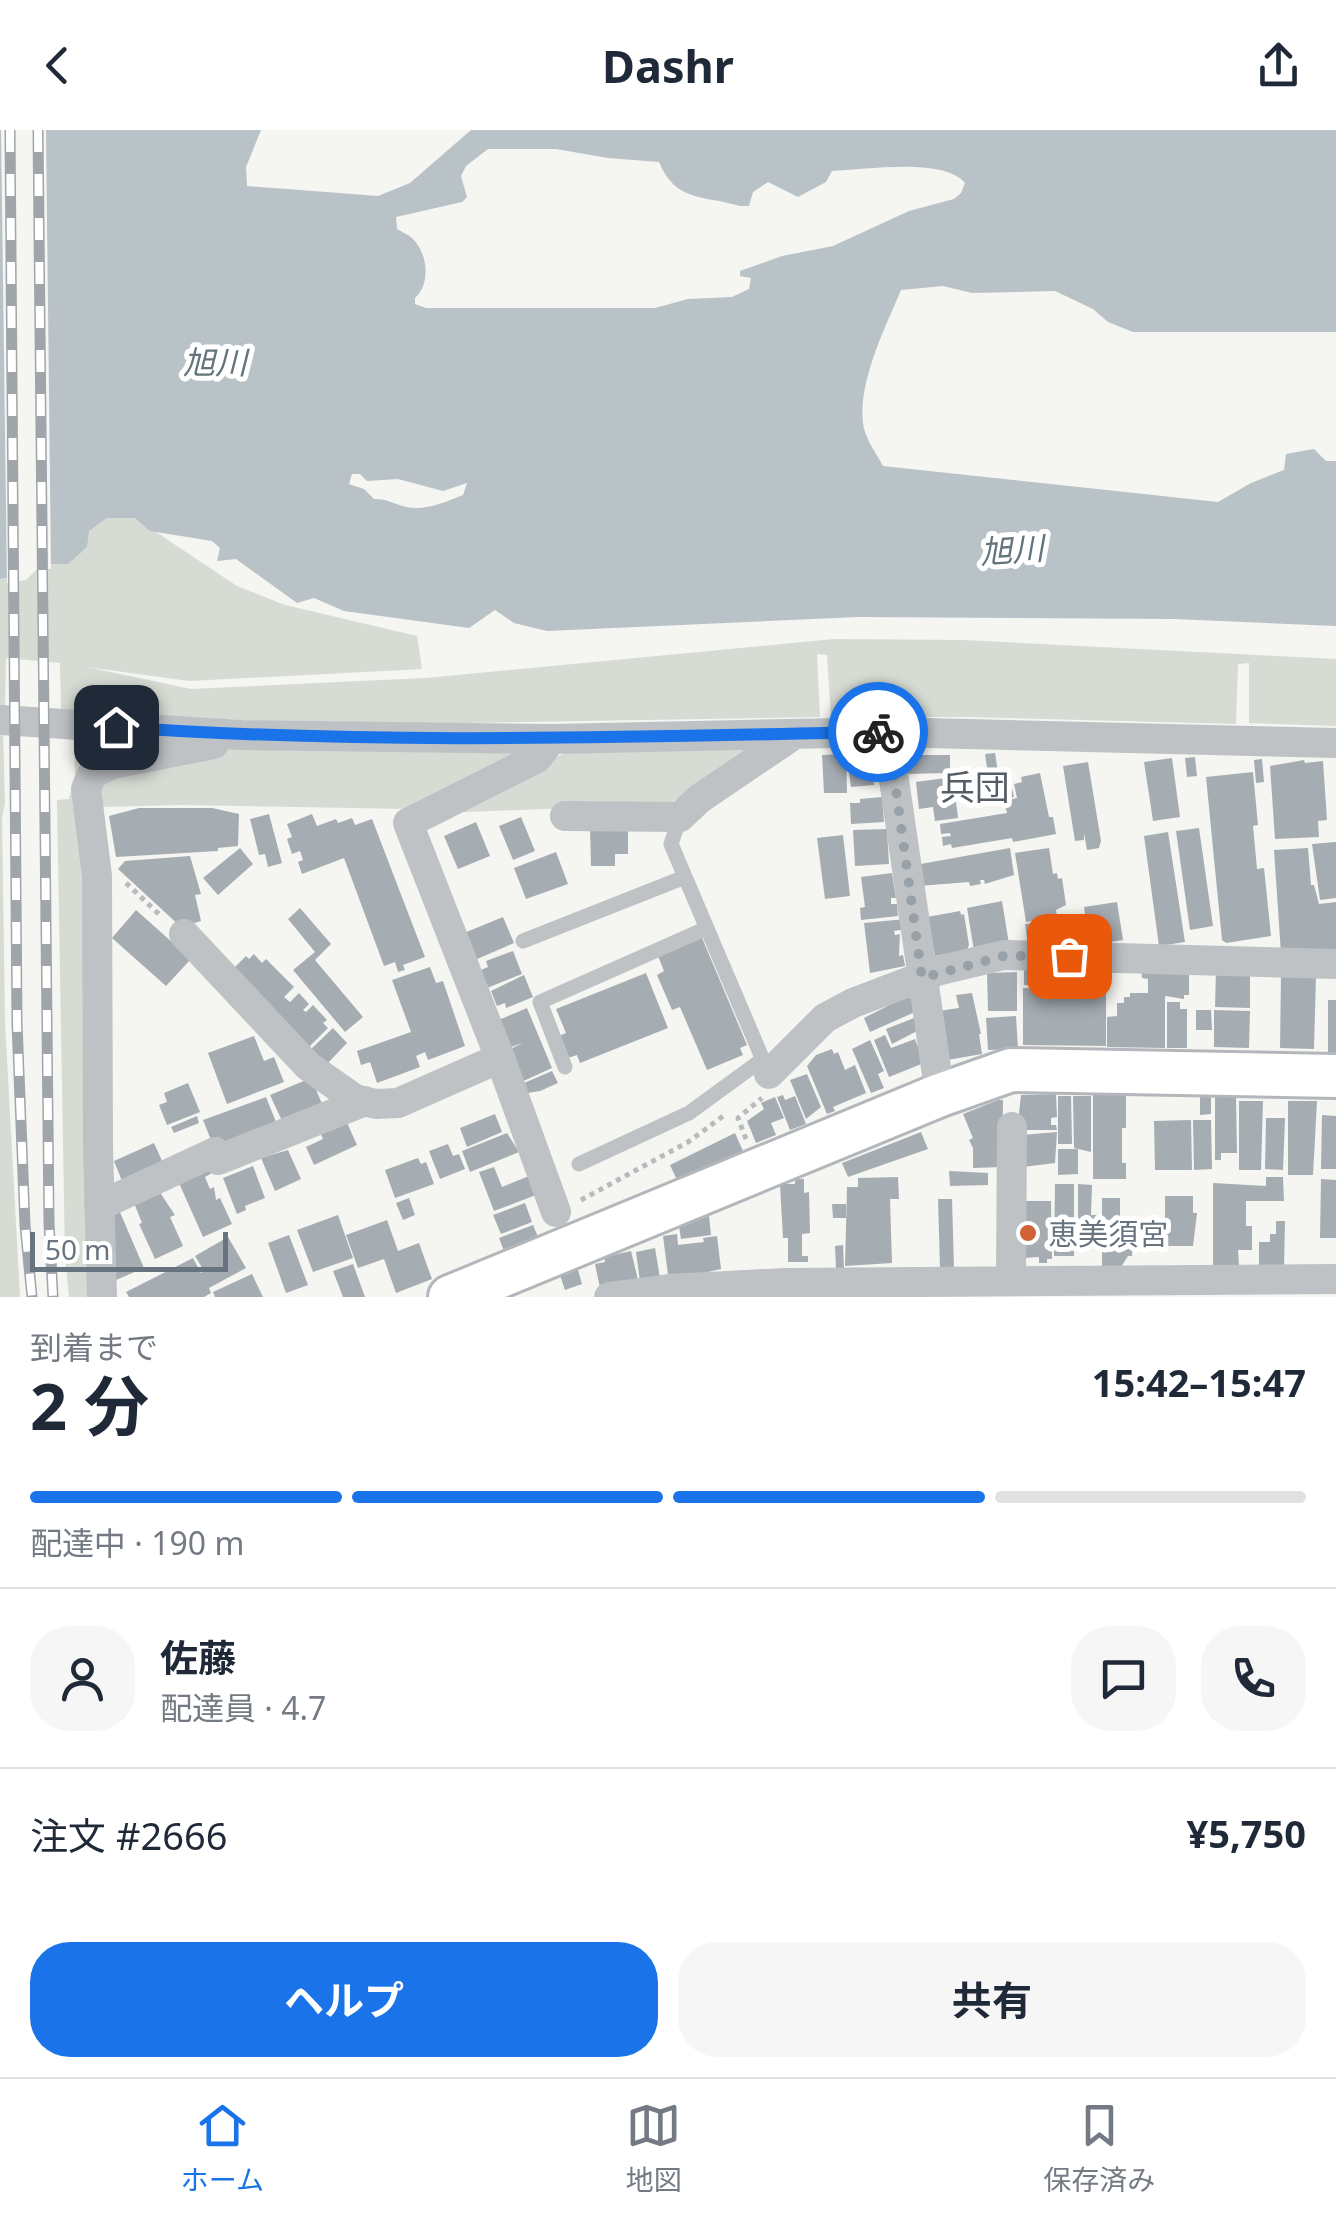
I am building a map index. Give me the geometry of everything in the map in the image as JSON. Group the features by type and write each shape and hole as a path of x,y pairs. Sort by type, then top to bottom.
{"street":[{"path":"0,720 241,735 552,739 888,732 1336,743"},
{"path":"888,732 940,1094"},
{"path":"565,816 680,817 699,799 796,734"},
{"path":"102,1297 97,910 88,780 98,769 212,745 241,735"},
{"path":"552,739 537,758 408,823 556,1212"},
{"path":"184,934 308,1066 341,1091 364,1101 398,1103 500,1058"},
{"path":"766,1067 825,1018 853,1002 1004,956 1336,964"},
{"path":"464,1295 940,1094 1011,1070 1336,1076"},
{"path":"98,1206 215,1152 218,1160 364,1101"},
{"path":"1012,1126 1014,1286"},
{"path":"608,1297 669,1290 1336,1280"}],"lane":[{"path":"579,1164 689,1114 766,1067 671,844 680,817"},
{"path":"523,941 685,877"},
{"path":"565,1067 540,1002 707,928"}],"path":[{"path":"94,854 184,934"},
{"path":"556,1212 688,1142 728,1112"}],"shaded area":[{"path":"107,518 135,518 237,586 285,605 417,636 422,669 189,681 87,667 191,689 426,678 834,639 963,640 1336,659 1336,726 1249,723 1249,663 1238,664 1236,724 831,717 827,655 817,654 820,717 340,725 61,711 60,663 6,658 5,712 0,712 0,579 24,575"},
{"path":"0,732 5,803 5,1023 20,1297 0,1297"},
{"path":"63,738 210,741 92,763 88,1091 83,1092 92,1297 69,1297 65,1257 57,800 69,799 75,775 74,740"},
{"path":"770,743 669,804 444,813 573,749"},
{"path":"226,747 529,751 408,809 100,807 101,777"}],"water":[{"name":"旭川","path":"0,130 261,130 246,167 247,186 378,196 410,183 471,130 1336,130 1336,332 1133,332 1055,291 972,293 943,286 901,290 874,355 865,390 863,423 883,466 1218,502 1284,470 1286,454 1314,449 1326,461 1336,461 1336,626 1175,619 859,617 547,631 514,623 495,610 469,628 344,611 314,598 297,603 236,559 217,561 220,548 212,541 150,531 135,518 107,518 89,531 87,547 68,564 35,564 24,575 0,579","holes":["488,149 556,149 659,162 674,185 683,191 740,206 749,206 753,192 768,182 798,197 826,182 832,171 922,168 940,170 965,183 954,199 909,211 833,246 782,256 740,271 740,276 751,278 749,289 732,297 688,299 655,308 426,308 415,304 424,285 424,260 412,238 397,229 396,217 462,202 467,197 461,176 466,166","352,474 360,474 367,481 398,479 443,491 467,483 463,495 413,508 374,499 364,489 349,484"]}],"pier":[{"path":"1,130 46,130 51,569 37,569 26,580 7,583"}],"building":[{"path":"995,753 999,779 989,781 985,754"},
{"path":"846,754 847,793 824,793 822,755"},
{"path":"871,754 874,785 851,787 847,757"},
{"path":"906,755 950,755 950,773 906,774"},
{"path":"1195,757 1197,776 1187,777 1185,758"},
{"path":"1172,758 1180,817 1153,821 1144,762"},
{"path":"1262,759 1264,782 1256,783 1254,760"},
{"path":"1323,761 1327,820 1318,821 1319,837 1275,839 1270,766"},
{"path":"1088,762 1101,841 1099,848 1087,850 1084,833 1084,840 1075,841 1063,766"},
{"path":"1008,771 1014,797 1005,799 999,773"},
{"path":"1253,772 1257,869 1264,868 1271,936 1226,943 1222,940 1206,777"},
{"path":"1040,773 1056,834 1013,842 1012,838 952,848 951,844 943,846 942,837 951,836 941,834 940,824 1007,813 1004,801 1017,798 1014,784 1022,782 1021,777"},
{"path":"953,777 958,818 935,821 933,807 919,809 916,782"},
{"path":"882,797 884,822 851,824 850,803"},
{"path":"139,808 212,808 239,814 238,846 218,851 116,857 109,816"},
{"path":"269,814 282,863 268,867 265,854 259,855 250,819"},
{"path":"312,814 317,826 336,819 338,823 352,818 355,825 372,819 425,957 403,965 405,970 398,972 395,962 384,966 344,858 302,874 298,862 303,860 300,851 292,854 287,824"},
{"path":"521,817 535,851 513,860 499,826"},
{"path":"476,822 490,856 458,869 444,836"},
{"path":"628,828 628,854 615,854 615,866 591,866 590,829"},
{"path":"1199,828 1213,926 1190,930 1176,831"},
{"path":"887,829 889,864 855,866 853,830"},
{"path":"1168,832 1185,942 1159,946 1144,836"},
{"path":"843,835 850,896 825,899 817,838"},
{"path":"1336,842 1336,898 1320,900 1312,844"},
{"path":"240,848 253,864 218,895 203,878"},
{"path":"1010,848 1014,875 985,884 980,880 981,884 970,886 969,882 919,886 915,865"},
{"path":"1049,848 1053,874 1062,878 1066,905 1056,910 1057,917 1026,922 1015,853"},
{"path":"1308,848 1311,885 1319,904 1336,902 1336,950 1281,954 1274,850"},
{"path":"556,852 568,884 526,899 514,868"},
{"path":"190,856 201,894 195,895 201,921 181,927 118,869 125,861"},
{"path":"892,873 896,898 891,898 891,904 897,904 898,916 861,920 860,908 865,907 861,877"},
{"path":"1002,901 1009,944 974,951 967,908"},
{"path":"1117,902 1123,940 1089,945 1084,907"},
{"path":"300,908 331,944 315,960 363,1017 345,1032 293,970 315,952 288,919"},
{"path":"136,910 191,959 166,986 112,938"},
{"path":"960,911 964,914 967,950 935,956 927,917"},
{"path":"503,917 514,943 475,960 464,933"},
{"path":"1071,918 1074,939 1028,946 1025,924"},
{"path":"906,919 907,929 894,931 895,935 900,934 899,956 903,955 905,966 870,973 864,923"},
{"path":"702,938 747,1045 740,1048 743,1055 707,1070 680,1007 672,1010 657,975 664,971 658,956"},
{"path":"513,951 522,974 487,988 481,970 488,967 486,961"},
{"path":"254,954 262,963 266,959 294,987 284,997 290,1002 299,993 309,1004 303,1010 306,1012 313,1005 327,1020 323,1023 328,1028 308,1048 233,969 246,956 249,959"},
{"path":"430,967 436,983 443,981 465,1046 428,1060 425,1052 416,1056 420,1067 377,1083 370,1062 361,1065 357,1051 411,1032 392,980"},
{"path":"1024,967 1084,969 1084,987 1024,985"},
{"path":"1141,967 1189,968 1189,995 1184,995 1184,999 1165,996 1165,1048 1107,1047 1107,1017 1117,1016 1117,1003 1124,1003 1124,997 1130,997 1130,993 1148,993 1148,979 1142,978"},
{"path":"1216,970 1250,971 1250,1008 1215,1007"},
{"path":"1017,972 1017,1011 988,1011 987,973"},
{"path":"646,973 668,1028 580,1063 577,1055 568,1058 559,1036 566,1033 556,1009"},
{"path":"1090,974 1106,974 1106,1046 1023,1045 1023,988 1090,989"},
{"path":"524,975 533,997 506,1008 505,1003 497,1006 491,991"},
{"path":"1281,975 1316,976 1314,1049 1280,1048"},
{"path":"972,993 982,1054 947,1060 939,1011 959,1008 956,995"},
{"path":"907,996 915,1000 915,1012 870,1032 864,1018"},
{"path":"1328,1000 1336,1000 1336,1052 1328,1052"},
{"path":"1167,1002 1180,1002 1180,1009 1187,1009 1187,1048 1167,1048"},
{"path":"527,1008 552,1068 517,1084 508,1050 523,1043 505,1049 494,1022"},
{"path":"1196,1010 1211,1010 1212,1030 1196,1030"},
{"path":"1214,1010 1250,1011 1249,1048 1214,1047"},
{"path":"1016,1016 1018,1049 988,1050 986,1018"},
{"path":"914,1018 919,1030 892,1044 886,1029"},
{"path":"333,1028 347,1043 325,1066 310,1050"},
{"path":"885,1035 891,1048 915,1039 924,1063 889,1077 874,1040"},
{"path":"254,1036 264,1061 274,1057 284,1082 227,1104 208,1053"},
{"path":"870,1040 884,1071 878,1074 884,1088 871,1093 852,1049"},
{"path":"832,1049 834,1054 838,1052 845,1070 855,1065 866,1093 833,1107 835,1111 827,1114 807,1066 816,1055"},
{"path":"552,1071 558,1083 521,1094 517,1086"},
{"path":"807,1074 821,1107 806,1119 790,1080"},
{"path":"311,1078 323,1106 283,1123 270,1095"},
{"path":"188,1083 200,1112 167,1125 159,1105 167,1102 164,1093"},
{"path":"1056,1094 1057,1117 1051,1118 1051,1125 1056,1125 1057,1130 1023,1130 1018,1122 1021,1095"},
{"path":"783,1095 785,1100 795,1096 806,1124 790,1130 777,1097"},
{"path":"1093,1095 1126,1095 1122,1163 1126,1163 1126,1179 1093,1179"},
{"path":"1058,1096 1071,1096 1072,1144 1058,1144"},
{"path":"1073,1096 1091,1096 1091,1152 1074,1148"},
{"path":"1211,1096 1211,1114 1200,1115 1200,1097"},
{"path":"266,1097 278,1127 223,1148 219,1137 211,1140 203,1120"},
{"path":"775,1097 784,1118 771,1123 776,1135 756,1143 747,1121 764,1109 761,1103"},
{"path":"1215,1097 1236,1097 1237,1153 1221,1153 1221,1160 1215,1160"},
{"path":"1003,1100 1002,1167 973,1168 969,1140 973,1138 963,1114"},
{"path":"1239,1101 1263,1101 1261,1170 1239,1170"},
{"path":"1288,1101 1317,1101 1313,1175 1288,1175"},
{"path":"495,1114 502,1132 467,1147 460,1128"},
{"path":"1322,1115 1336,1116 1336,1169 1321,1169"},
{"path":"197,1116 199,1123 174,1133 171,1127"},
{"path":"344,1116 357,1145 314,1165 306,1147 323,1139 318,1128"},
{"path":"1266,1118 1285,1118 1283,1170 1265,1169"},
{"path":"1191,1120 1192,1170 1155,1170 1154,1121"},
{"path":"1193,1120 1211,1120 1212,1169 1194,1170"},
{"path":"921,1132 928,1149 848,1177 842,1163"},
{"path":"1057,1132 1055,1163 1023,1167 1022,1135"},
{"path":"507,1133 519,1152 470,1172 462,1151"},
{"path":"735,1133 743,1151 677,1180 670,1165"},
{"path":"154,1143 163,1163 122,1181 114,1161"},
{"path":"448,1144 453,1156 459,1154 465,1169 440,1179 429,1151"},
{"path":"1058,1149 1078,1149 1078,1174 1058,1175"},
{"path":"288,1150 301,1179 275,1191 261,1158"},
{"path":"418,1158 421,1164 426,1162 434,1184 395,1198 385,1170"},
{"path":"253,1166 265,1198 237,1214 223,1178"},
{"path":"494,1167 502,1187 529,1176 536,1195 494,1211 479,1172"},
{"path":"209,1169 212,1173 205,1177 210,1189 214,1187 216,1200 220,1198 232,1224 203,1237 179,1183"},
{"path":"949,1171 988,1173 988,1185 950,1186"},
{"path":"898,1177 899,1199 890,1199 892,1263 845,1266 847,1187 858,1187 858,1178"},
{"path":"1266,1177 1283,1177 1284,1201 1246,1201 1246,1226 1252,1226 1252,1250 1238,1250 1239,1265 1213,1265 1213,1183 1266,1186"},
{"path":"795,1179 804,1179 804,1193 809,1192 810,1233 802,1234 802,1256 808,1256 808,1262 788,1262 788,1238 783,1238 780,1184 795,1184"},
{"path":"1321,1179 1336,1180 1336,1238 1320,1238"},
{"path":"1055,1184 1074,1184 1074,1256 1054,1256"},
{"path":"1078,1184 1092,1185 1091,1215 1099,1215 1099,1242 1084,1242 1085,1236 1078,1236"},
{"path":"159,1191 175,1215 170,1217 183,1246 155,1259 134,1203"},
{"path":"1165,1196 1193,1196 1193,1213 1197,1213 1193,1246 1165,1246"},
{"path":"409,1198 415,1215 403,1220 396,1203"},
{"path":"1102,1198 1120,1198 1120,1222 1128,1222 1128,1238 1133,1238 1132,1256 1121,1267 1102,1267"},
{"path":"938,1199 952,1199 954,1268 940,1268"},
{"path":"1019,1201 1051,1201 1052,1259 1047,1259 1047,1263 1039,1263 1039,1257 1024,1258"},
{"path":"525,1203 532,1222 501,1234 493,1215"},
{"path":"832,1204 846,1204 846,1218 833,1218"},
{"path":"119,1210 144,1268 116,1280 107,1216"},
{"path":"338,1215 353,1258 313,1272 297,1230"},
{"path":"709,1216 711,1235 681,1239 679,1226"},
{"path":"387,1220 398,1251 419,1243 432,1279 396,1293 384,1259 358,1268 346,1235"},
{"path":"1276,1221 1285,1221 1284,1267 1259,1267 1259,1242 1270,1242 1270,1234 1276,1234"},
{"path":"533,1225 538,1237 504,1251 499,1238"},
{"path":"677,1234 678,1245 717,1236 721,1269 690,1276 668,1275 663,1236"},
{"path":"289,1235 308,1285 286,1293 268,1243"},
{"path":"228,1237 246,1268 209,1288 211,1293 204,1297 129,1297 126,1292 193,1258 201,1273 204,1271 195,1256"},
{"path":"843,1245 844,1269 836,1269 835,1246"},
{"path":"655,1248 660,1278 640,1281 636,1252"},
{"path":"631,1251 638,1280 600,1288 595,1264 605,1262 604,1257"},
{"path":"353,1264 365,1297 343,1297 333,1271"},
{"path":"578,1270 582,1284 565,1290 560,1275"},
{"path":"252,1274 263,1297 215,1297 213,1292"}],"railway":[{"path":"10,130 17,1023 25,1225 32,1297"},
{"path":"38,130 49,1223 53,1297"}],"way so far":[{"path":"878,732 888,732 922,978 1004,956 1069,956"}],"place":[{"name":"恵美須宮","path":"1028,1233"}],"district":[{"name":"兵団","path":"975,786"}],"route":[{"path":"116,727 224,735 552,739 878,732"}]}
